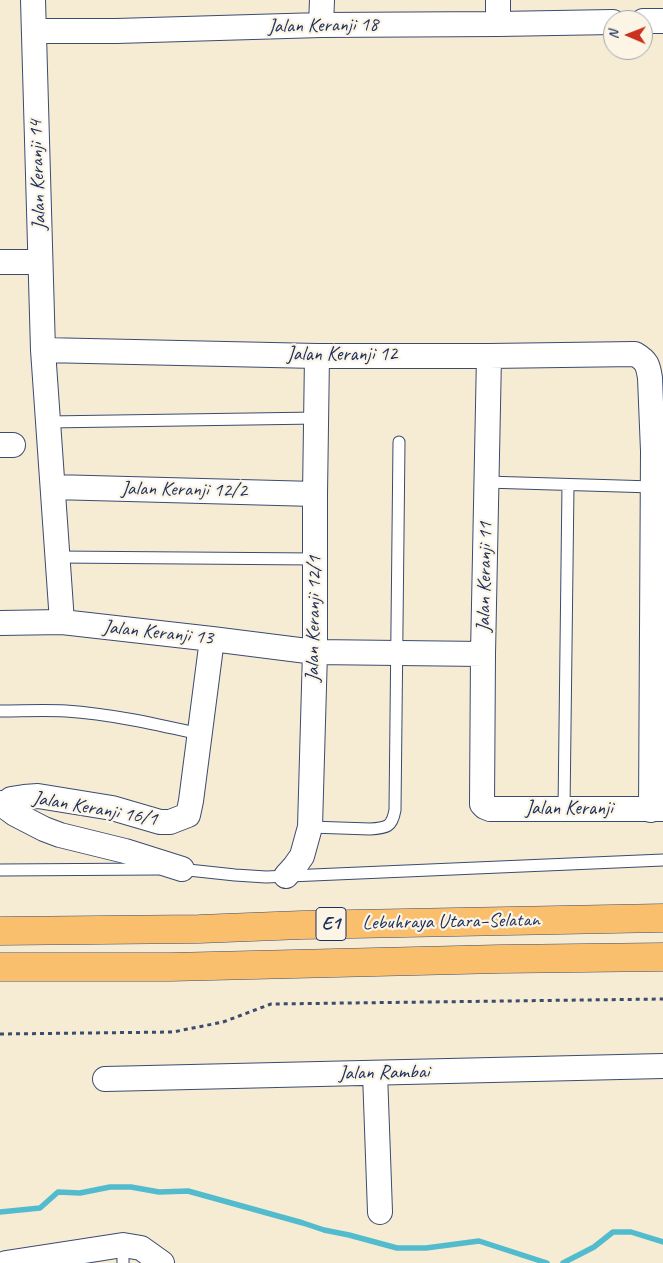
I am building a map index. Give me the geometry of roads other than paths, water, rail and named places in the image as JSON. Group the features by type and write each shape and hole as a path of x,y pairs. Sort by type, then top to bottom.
{"highway":[{"name":"Lebuhraya Utara–Selatan","path":"0,931 199,929 321,924 663,918"},
{"name":"Lebuhraya Utara–Selatan","path":"0,967 170,967 663,957"}],"street":[{"name":"Jalan Keranji 14","path":"33,0 43,350 62,622"},
{"path":"321,26 322,0"},
{"path":"498,0 498,24"},
{"name":"Jalan Keranji 18","path":"34,31 603,22"},
{"path":"0,262 40,262"},
{"name":"Jalan Keranji 12","path":"43,350 318,356 635,354 641,357 649,368 658,452"},
{"name":"Jalan Keranji 12/1","path":"286,876 296,866 302,856 310,826 315,652 315,494 318,356"},
{"name":"Jalan Keranji 11","path":"482,798 489,356"},
{"path":"657,810 653,487 658,452"},
{"name":"Jalan Keranji 12/2","path":"53,487 315,494"},
{"name":"Jalan Keranji 13","path":"0,623 62,622 212,638 315,652 483,654"},
{"path":"200,734 212,638"},
{"name":"Jalan Keranji 16/1","path":"2,804 11,799 38,796 112,808 160,822 170,822 188,815 200,734"},
{"name":"Jalan Keranji","path":"482,798 482,804 490,809 657,810"},
{"path":"2,804 44,829 60,835 125,851 182,869"},
{"name":"Jalan Rambai","path":"105,1079 663,1066"},
{"path":"375,1073 380,1212"},
{"path":"6,1263 123,1254 142,1248 162,1263"}],"lane":[{"path":"48,422 317,418"},
{"path":"310,826 370,829 388,826 393,821 395,810 399,442"},
{"path":"486,482 653,487"},
{"path":"564,810 568,485"},
{"path":"57,557 315,559"},
{"path":"0,711 66,711 125,718 200,734"},
{"path":"0,870 182,869 235,876 266,877 663,860"}],"waterway":[{"path":"0,1212 40,1208 58,1192 80,1193 110,1187 131,1187 159,1192 188,1191 324,1230 397,1248 426,1248 479,1241 547,1263"},
{"path":"563,1263 594,1247 613,1232 631,1232 663,1242"}]}
